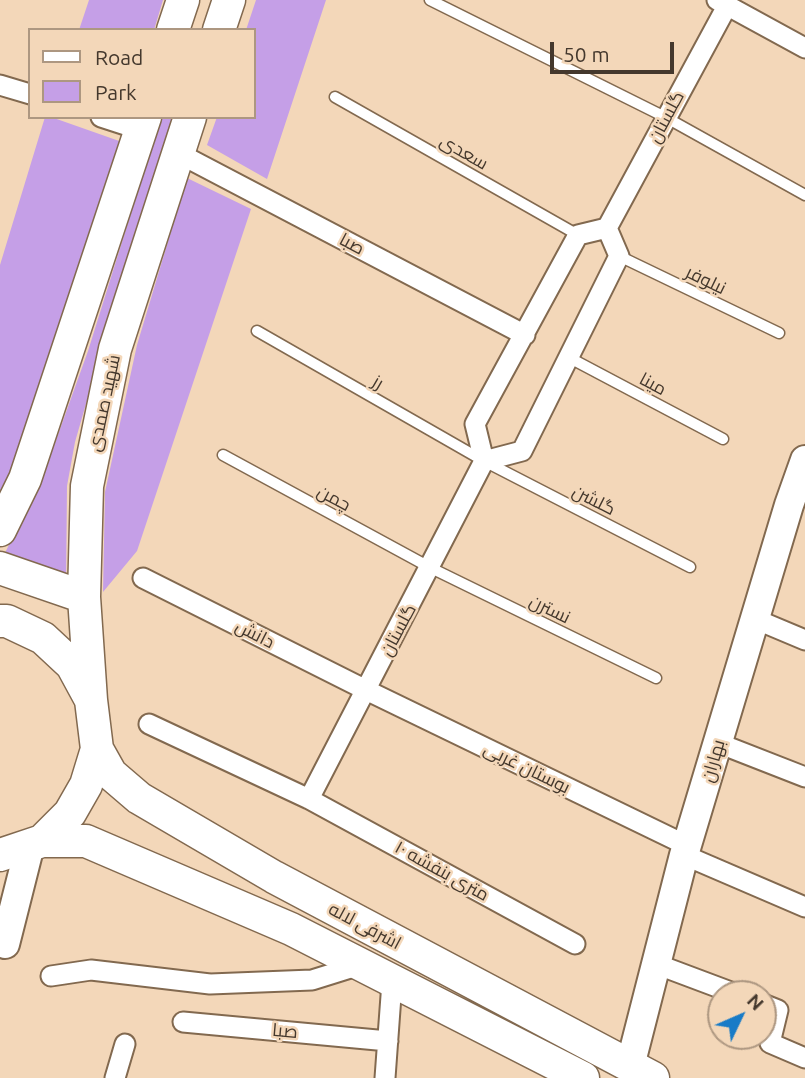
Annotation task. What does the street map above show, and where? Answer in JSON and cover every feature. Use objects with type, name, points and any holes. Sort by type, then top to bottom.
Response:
[{"type":"main road","points":[[174,28],[183,0]]},
{"type":"main road","points":[[220,28],[229,0]]},
{"type":"main road","name":"شهید صمدی","points":[[97,749],[84,597],[87,486],[116,349],[189,119]]},
{"type":"main road","points":[[0,530],[25,479],[143,124]]},
{"type":"main road","name":"بهاران","points":[[641,1072],[656,964],[686,851],[755,619],[797,508],[805,460]]},
{"type":"main road","points":[[0,568],[84,597]]},
{"type":"main road","points":[[0,621],[8,621],[43,638],[72,665],[91,700]]},
{"type":"main road","points":[[0,855],[36,843],[70,813],[86,785],[97,749]]},
{"type":"main road","name":"اشرفی لاله","points":[[97,749],[111,775],[139,798],[274,877],[641,1072]]},
{"type":"main road","name":"اشرفی لاله","points":[[36,843],[86,841],[106,848],[291,929],[583,1078]]},
{"type":"main road","points":[[2,947],[36,843]]},
{"type":"street","name":"گلستان","points":[[607,229],[722,3]]},
{"type":"street","points":[[722,3],[805,48]]},
{"type":"street","points":[[0,85],[28,93]]},
{"type":"street","points":[[113,119],[143,124]]},
{"type":"street","name":"صبا","points":[[178,153],[525,335]]},
{"type":"street","points":[[607,229],[619,256],[522,451],[484,461],[475,424],[578,235],[607,229]]},
{"type":"street","name":"گلستان","points":[[310,799],[484,461]]},
{"type":"street","name":"دانش","points":[[143,578],[366,690]]},
{"type":"street","points":[[755,619],[805,639]]},
{"type":"street","name":"بوستان غربی","points":[[366,690],[686,851],[805,907]]},
{"type":"street","name":"۱۰ متری بنفشه","points":[[149,724],[310,799],[575,944]]},
{"type":"street","points":[[718,743],[805,776]]},
{"type":"street","points":[[656,964],[707,983]]},
{"type":"street","points":[[51,976],[91,970],[210,984],[312,980],[360,965]]},
{"type":"street","points":[[385,1078],[393,982]]},
{"type":"street","name":"صبا","points":[[183,1021],[388,1041]]},
{"type":"street","points":[[115,1078],[125,1044]]},
{"type":"street","points":[[777,1046],[805,1058]]},
{"type":"lane","points":[[430,0],[665,117],[805,195]]},
{"type":"lane","name":"سعدی","points":[[335,97],[578,235]]},
{"type":"lane","name":"نیلوفر","points":[[619,256],[779,333]]},
{"type":"lane","name":"رز","points":[[257,331],[484,461]]},
{"type":"lane","name":"مینا","points":[[569,357],[723,439]]},
{"type":"lane","name":"چمن","points":[[223,455],[430,568]]},
{"type":"lane","name":"گلشن","points":[[484,461],[690,568]]},
{"type":"lane","name":"نسترن","points":[[430,568],[656,678]]},
{"type":"green space","points":[[89,0],[163,0],[155,28],[80,28]]},
{"type":"green space","points":[[256,0],[326,0],[267,179],[207,145],[216,119],[256,119],[256,28],[247,28]]},
{"type":"green space","points":[[44,119],[57,119],[122,142],[11,471],[0,494],[0,265]]},
{"type":"green space","points":[[160,119],[173,119],[119,289],[75,442],[67,486],[66,587],[0,563],[42,478],[88,351]]},
{"type":"green space","points":[[187,178],[251,209],[137,551],[103,592],[105,492],[137,345]]}]
